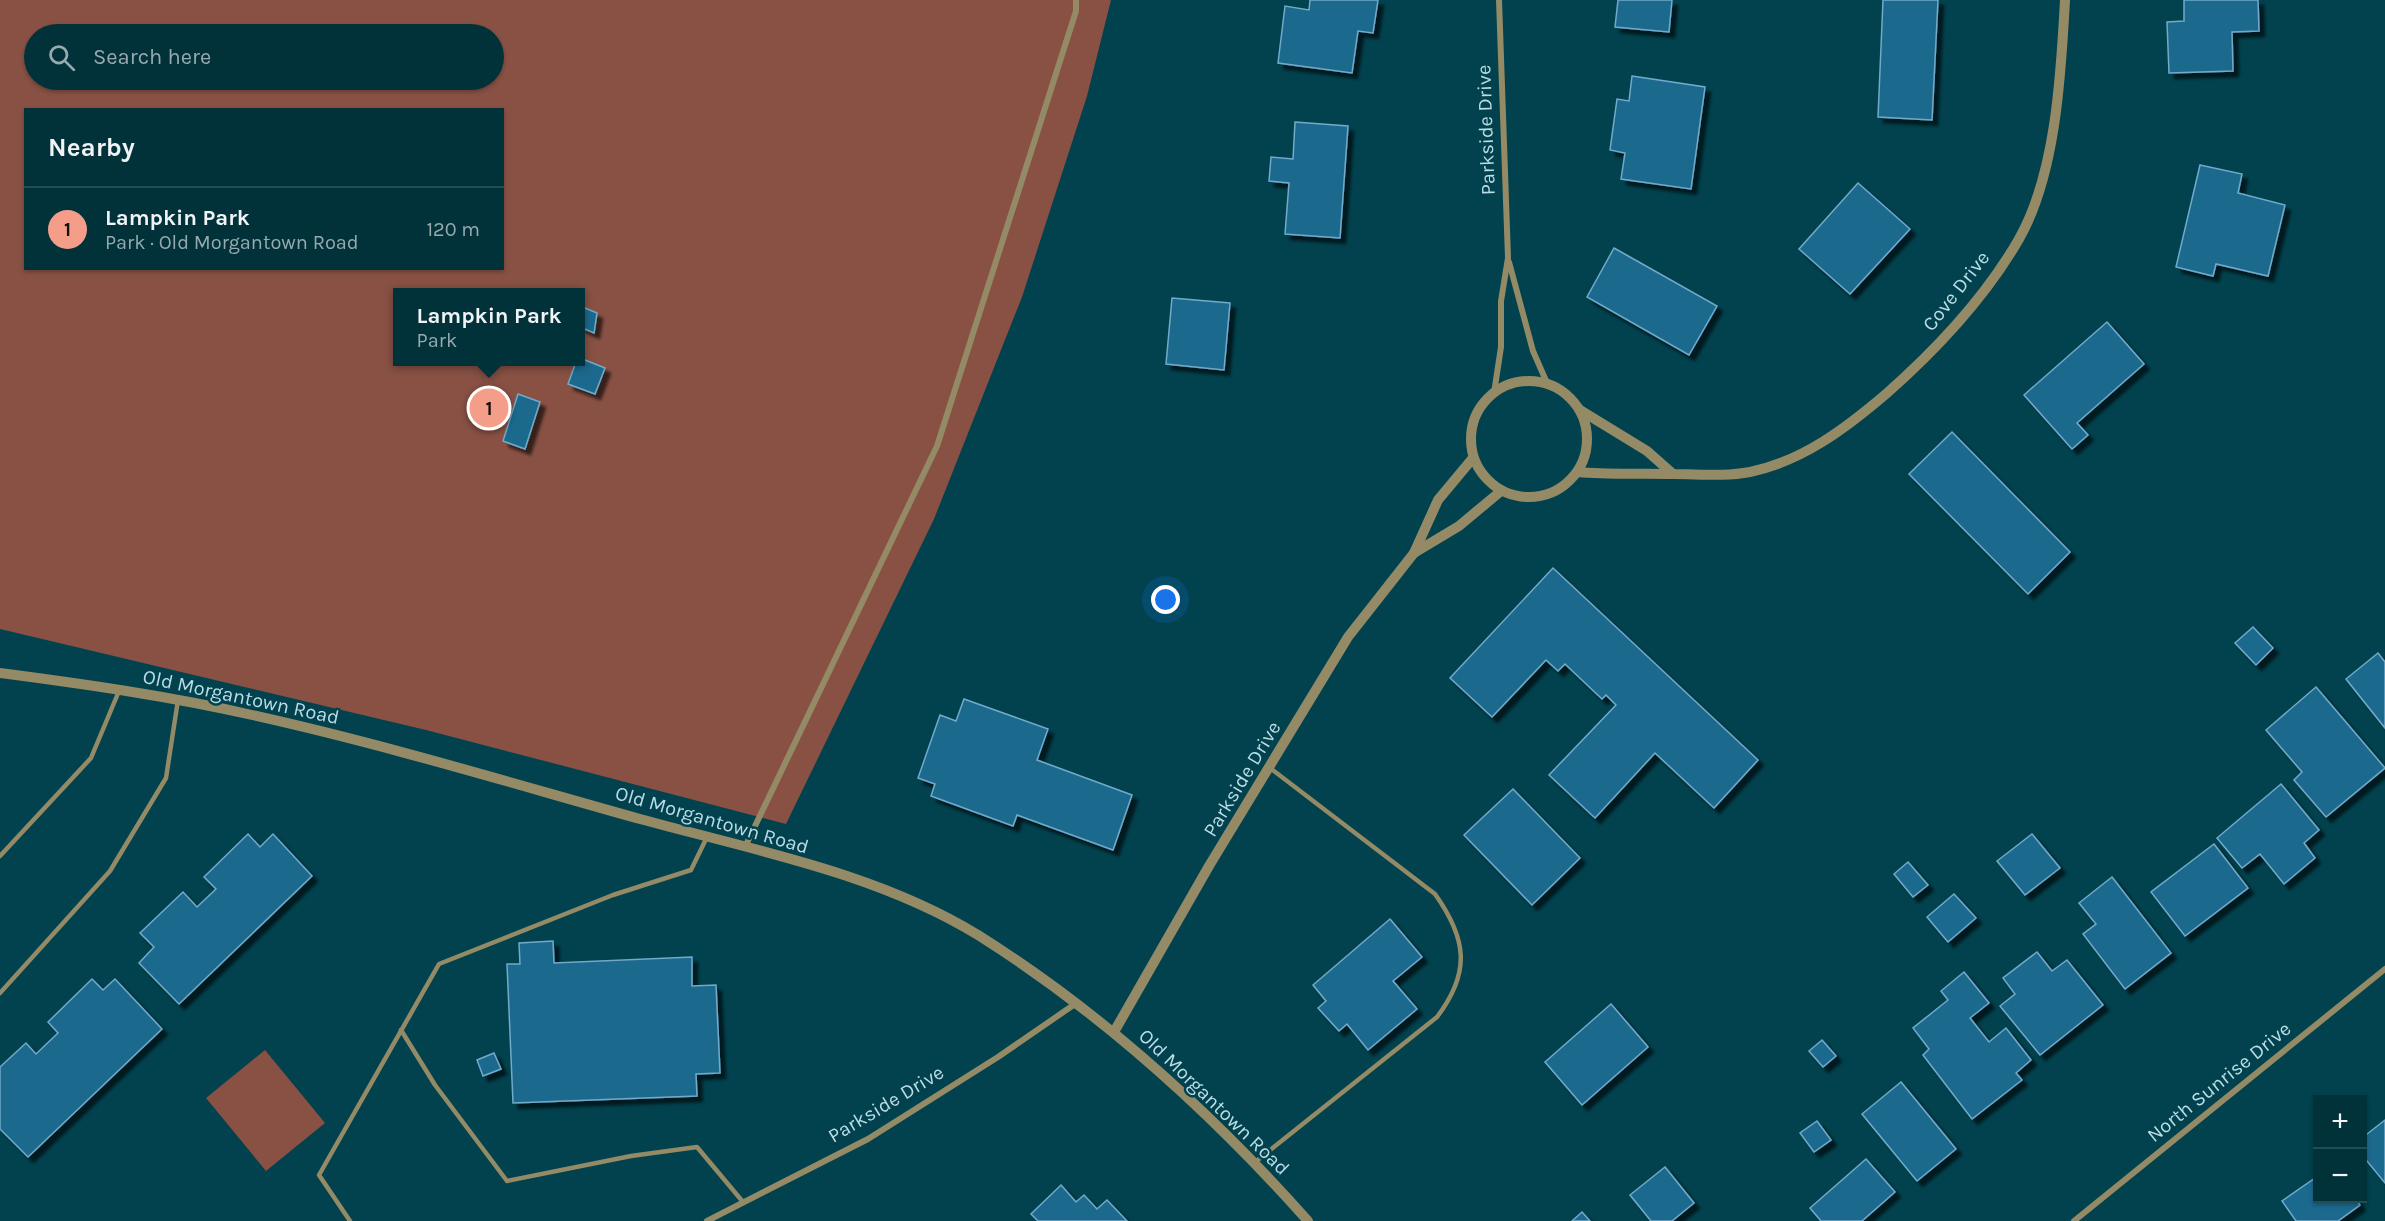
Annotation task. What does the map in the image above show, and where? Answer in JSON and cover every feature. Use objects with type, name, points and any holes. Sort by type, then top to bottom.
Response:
[{"type":"street","points":[[744,848],[937,446],[1072,22],[1076,0]]},
{"type":"street","name":"Parkside Drive","points":[[1494,393],[1501,346],[1501,301],[1508,258],[1499,0]]},
{"type":"street","name":"Cove Drive","points":[[1578,472],[1614,476],[1673,474],[1718,476],[1751,472],[1787,461],[1823,443],[1893,387],[1962,319],[2019,238],[2037,194],[2050,148],[2058,100],[2065,0]]},
{"type":"street","name":"Parkside Drive","points":[[1508,258],[1533,351],[1547,383]]},
{"type":"street","points":[[1580,410],[1587,430],[1587,452],[1578,472],[1563,488],[1543,497],[1521,498],[1501,491],[1484,477],[1473,458],[1470,437],[1474,416],[1486,398],[1504,386],[1525,381],[1547,383],[1566,393],[1580,410],[1647,452],[1673,474]]},
{"type":"street","name":"Parkside Drive","points":[[1114,1032],[1209,866],[1348,637],[1414,553],[1438,500],[1473,458]]},
{"type":"street","name":"Parkside Drive","points":[[1414,553],[1459,526],[1501,491]]},
{"type":"street","name":"Old Morgantown Road","points":[[0,673],[178,700],[325,732],[864,882],[916,902],[977,935],[1114,1032],[1190,1098],[1308,1221]]},
{"type":"street","name":"North Sunrise Drive","points":[[2074,1221],[2385,969]]},
{"type":"street","name":"Parkside Drive","points":[[707,1221],[868,1139],[1022,1042],[1075,1004]]},
{"type":"lane","points":[[0,856],[92,758],[119,691]]},
{"type":"lane","points":[[0,993],[110,871],[166,778],[178,700]]},
{"type":"lane","points":[[1254,1163],[1437,1017],[1451,998],[1461,972],[1460,942],[1451,917],[1435,894],[1270,768]]},
{"type":"lane","points":[[350,1221],[319,1175],[439,963],[613,894],[691,870],[707,837]]},
{"type":"lane","points":[[401,1030],[435,1085],[507,1181],[631,1156],[697,1147],[743,1202]]},
{"type":"shaded area","points":[[0,0],[1111,0],[1087,96],[1022,297],[934,519],[786,824],[426,730],[0,629]]},
{"type":"shaded area","points":[[265,1050],[325,1123],[266,1171],[206,1098]]},
{"type":"building","points":[[1310,0],[1378,0],[1373,33],[1358,31],[1352,73],[1278,63],[1285,6],[1309,10]]},
{"type":"building","points":[[1618,0],[1672,0],[1669,32],[1615,27]]},
{"type":"building","points":[[1883,0],[1938,0],[1932,120],[1878,117]]},
{"type":"building","points":[[2184,0],[2258,0],[2259,31],[2232,32],[2233,71],[2169,73],[2167,22],[2184,21]]},
{"type":"building","points":[[1632,76],[1705,87],[1691,189],[1621,179],[1625,153],[1610,150],[1617,99],[1629,101]]},
{"type":"building","points":[[1295,122],[1348,126],[1340,238],[1285,234],[1289,183],[1269,181],[1271,157],[1293,159]]},
{"type":"building","points":[[2200,165],[2242,174],[2238,193],[2285,205],[2268,276],[2216,264],[2213,276],[2176,267]]},
{"type":"building","points":[[1858,183],[1910,229],[1850,294],[1799,249]]},
{"type":"building","points":[[1614,248],[1717,306],[1689,355],[1587,297]]},
{"type":"building","points":[[1172,298],[1230,303],[1224,370],[1166,364]]},
{"type":"building","points":[[585,308],[597,313],[594,333],[585,329]]},
{"type":"building","points":[[2107,322],[2144,364],[2077,423],[2088,435],[2072,449],[2024,395]]},
{"type":"building","points":[[585,360],[605,368],[595,394],[568,384],[575,366],[585,366]]},
{"type":"building","points":[[518,394],[540,402],[525,449],[503,441]]},
{"type":"building","points":[[1952,432],[2070,552],[2028,594],[1909,474]]},
{"type":"building","points":[[1553,568],[1758,760],[1714,808],[1655,753],[1595,818],[1549,775],[1616,705],[1606,695],[1602,699],[1565,664],[1558,671],[1546,660],[1492,717],[1450,678]]},
{"type":"building","points":[[2253,627],[2273,648],[2256,665],[2235,643]]},
{"type":"building","points":[[2378,653],[2385,662],[2385,728],[2346,679]]},
{"type":"building","points":[[2316,687],[2385,768],[2326,817],[2294,780],[2302,772],[2266,730]]},
{"type":"building","points":[[964,699],[1048,729],[1037,760],[1132,795],[1113,850],[1017,815],[1013,826],[931,796],[935,784],[918,778],[940,715],[956,721]]},
{"type":"building","points":[[2281,784],[2319,830],[2304,843],[2315,858],[2284,884],[2260,854],[2242,868],[2217,838]]},
{"type":"building","points":[[1513,789],[1580,858],[1532,905],[1464,835]]},
{"type":"building","points":[[248,834],[260,847],[273,834],[312,876],[179,1004],[139,963],[154,947],[140,933],[183,892],[197,907],[216,889],[204,877]]},
{"type":"building","points":[[2032,834],[2060,868],[2025,895],[1997,861]]},
{"type":"building","points":[[2214,844],[2248,888],[2185,936],[2151,892]]},
{"type":"building","points":[[1908,862],[1928,885],[1913,897],[1894,874]]},
{"type":"building","points":[[2112,877],[2171,953],[2125,989],[2083,934],[2096,924],[2079,903]]},
{"type":"building","points":[[1954,894],[1976,918],[1948,942],[1927,917]]},
{"type":"building","points":[[1390,919],[1422,957],[1393,981],[1417,1009],[1368,1050],[1347,1024],[1339,1031],[1318,1008],[1326,1001],[1313,985]]},
{"type":"building","points":[[553,941],[554,963],[692,957],[692,986],[716,985],[720,1073],[696,1074],[697,1096],[513,1103],[507,964],[520,964],[519,943]]},
{"type":"building","points":[[2037,952],[2052,971],[2067,960],[2103,1005],[2040,1055],[2000,1006],[2015,994],[2003,978]]},
{"type":"building","points":[[1964,972],[1989,1003],[1970,1018],[1989,1042],[2006,1028],[2031,1060],[2016,1073],[2022,1080],[1972,1119],[1923,1055],[1929,1049],[1913,1028],[1948,1000],[1941,991]]},
{"type":"building","points":[[92,979],[103,990],[115,979],[162,1029],[28,1157],[0,1129],[0,1067],[26,1043],[36,1054],[58,1033],[48,1022]]},
{"type":"building","points":[[1611,1004],[1648,1047],[1582,1105],[1545,1062]]},
{"type":"building","points":[[1822,1040],[1836,1056],[1823,1067],[1809,1051]]},
{"type":"building","points":[[494,1053],[501,1069],[483,1076],[477,1060]]},
{"type":"building","points":[[1901,1082],[1956,1149],[1917,1181],[1862,1114]]},
{"type":"building","points":[[2385,1120],[2385,1183],[2367,1161],[2367,1134]]},
{"type":"building","points":[[1817,1121],[1831,1140],[1814,1152],[1800,1133]]},
{"type":"building","points":[[1866,1159],[1895,1192],[1862,1221],[1821,1221],[1810,1208]]},
{"type":"building","points":[[1665,1167],[1694,1203],[1672,1221],[1651,1221],[1630,1195]]},
{"type":"building","points":[[2313,1179],[2313,1203],[2359,1203],[2360,1205],[2338,1221],[2296,1221],[2282,1201]]},
{"type":"building","points":[[1061,1185],[1076,1202],[1084,1195],[1097,1209],[1107,1200],[1127,1221],[1038,1221],[1031,1214]]},
{"type":"building","points":[[1582,1212],[1590,1221],[1572,1221]]},
{"type":"place","name":"Lampkin Park","points":[[489,408]]}]
